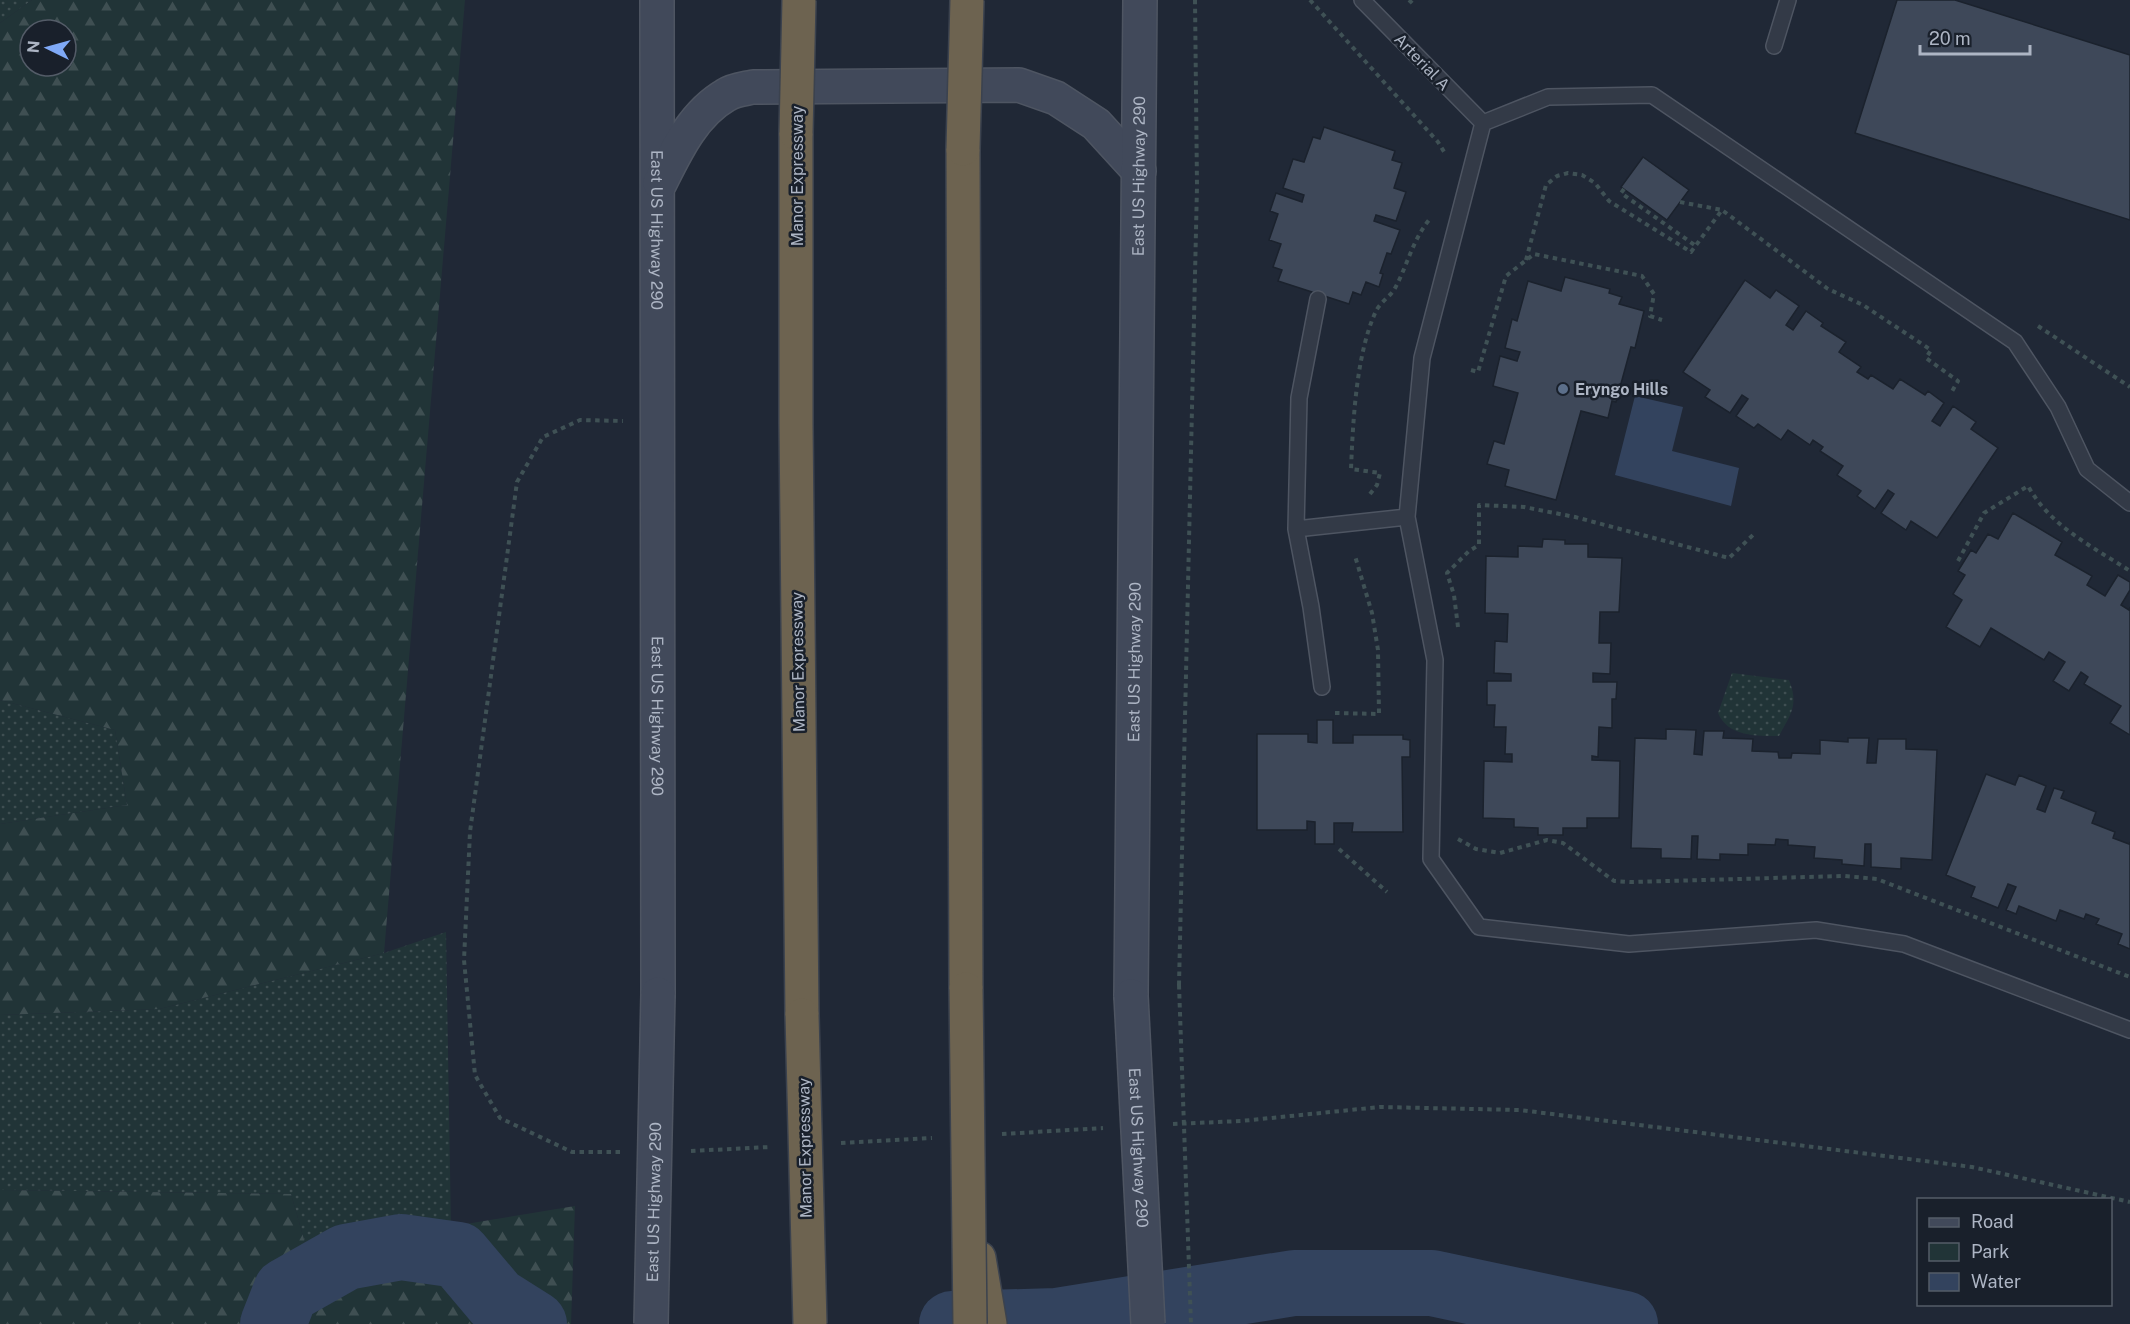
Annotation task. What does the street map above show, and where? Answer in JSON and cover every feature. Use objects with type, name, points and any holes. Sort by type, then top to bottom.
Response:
[{"type":"highway","name":"Manor Expressway","points":[[799,0],[796,133],[796,424],[802,1016],[810,1324]]},
{"type":"highway","points":[[967,0],[963,148],[966,989],[970,1324]]},
{"type":"highway","points":[[969,1200],[990,1324]]},
{"type":"main road","name":"East US Highway 290","points":[[651,1324],[658,994],[657,0]]},
{"type":"main road","name":"East US Highway 290","points":[[1140,0],[1131,996],[1148,1324]]},
{"type":"main road","points":[[658,188],[682,140],[706,111],[727,94],[753,87],[1019,85],[1056,98],[1096,124],[1139,171]]},
{"type":"lane","name":"Arterial A","points":[[1362,0],[1483,123]]},
{"type":"lane","points":[[1774,46],[1788,0]]},
{"type":"lane","points":[[2130,503],[2086,469],[2058,407],[2015,342],[1652,95],[1548,97],[1483,123],[1422,358],[1407,517],[1435,660],[1431,859],[1479,927],[1629,944],[1816,930],[1904,944],[2130,1030]]},
{"type":"lane","points":[[1318,299],[1299,398],[1296,528],[1311,607],[1322,687]]},
{"type":"lane","points":[[1296,528],[1407,517]]},
{"type":"path","points":[[1191,1324],[1179,985],[1197,186],[1195,0]]},
{"type":"path","points":[[1310,0],[1438,142],[1445,152],[1446,160]]},
{"type":"path","points":[[1409,0],[1414,6]]},
{"type":"path","points":[[1526,260],[1546,185],[1557,176],[1568,173],[1582,175],[1589,179],[1609,201],[1691,252],[1722,210]]},
{"type":"path","points":[[1624,189],[1621,193],[1696,246]]},
{"type":"path","points":[[1680,202],[1722,210],[1828,289],[1863,305],[1931,350],[1926,358],[1958,381],[1951,393]]},
{"type":"path","points":[[1370,495],[1377,485],[1380,473],[1351,469],[1354,405],[1366,343],[1377,309],[1393,291],[1420,231],[1433,216]]},
{"type":"path","points":[[1471,370],[1478,372],[1506,276],[1534,254],[1642,276],[1654,294],[1650,316],[1662,320]]},
{"type":"path","points":[[2033,322],[2130,387]]},
{"type":"path","points":[[627,1152],[572,1152],[500,1118],[475,1076],[464,949],[470,832],[517,482],[543,437],[580,420],[657,422]]},
{"type":"path","points":[[1959,561],[1984,513],[2028,486],[2055,521],[2130,571]]},
{"type":"path","points":[[1460,637],[1454,595],[1447,573],[1469,551],[1479,545],[1479,505],[1524,507],[1575,517],[1729,558],[1754,534]]},
{"type":"path","points":[[1335,713],[1379,714],[1378,650],[1372,613],[1354,556]]},
{"type":"path","points":[[1457,850],[1458,838],[1476,849],[1500,852],[1547,840],[1563,843],[1614,880],[1630,882],[1845,876],[1877,879],[2130,977]]},
{"type":"path","points":[[1339,849],[1387,892]]},
{"type":"path","points":[[1170,1125],[1242,1121],[1380,1107],[1520,1110],[1972,1167],[2112,1198]]},
{"type":"path","points":[[992,1134],[1111,1128]]},
{"type":"path","points":[[837,1143],[932,1138]]},
{"type":"path","points":[[682,1151],[777,1146]]},
{"type":"path","points":[[2112,1198],[2130,1202]]},
{"type":"green space","points":[[0,0],[32,0],[0,23]]},
{"type":"green space","points":[[32,0],[465,0],[384,953],[159,1009],[0,1015],[0,824],[127,805],[115,730],[0,700],[0,23]]},
{"type":"green space","points":[[1732,673],[1789,680],[1793,696],[1792,709],[1779,736],[1744,734],[1729,727],[1723,721],[1718,713]]},
{"type":"green space","points":[[0,700],[115,730],[127,805],[0,824]]},
{"type":"green space","points":[[446,932],[451,1228],[307,1250],[291,1194],[0,1190],[0,1015],[159,1009],[384,953]]},
{"type":"green space","points":[[0,1190],[291,1194],[307,1250],[575,1206],[571,1324],[0,1324]]},
{"type":"water","points":[[1635,396],[1683,407],[1672,451],[1739,468],[1731,506],[1615,475]]},
{"type":"building","points":[[1897,0],[1955,0],[2130,55],[2130,220],[1855,133]]},
{"type":"building","points":[[1324,127],[1395,151],[1392,160],[1402,163],[1394,188],[1406,192],[1396,221],[1376,215],[1374,221],[1400,230],[1391,254],[1387,253],[1380,273],[1383,274],[1379,287],[1366,282],[1361,295],[1353,292],[1349,304],[1278,281],[1282,270],[1273,267],[1281,244],[1269,240],[1278,214],[1270,211],[1276,193],[1302,202],[1304,195],[1283,188],[1293,159],[1304,162],[1313,137],[1320,139]]},
{"type":"building","points":[[1643,157],[1689,190],[1667,220],[1621,187]]},
{"type":"building","name":"Eryngo Hills","points":[[1565,277],[1610,289],[1609,293],[1622,297],[1619,304],[1644,311],[1635,348],[1631,347],[1616,402],[1612,401],[1608,418],[1581,411],[1556,500],[1505,486],[1509,470],[1487,464],[1494,441],[1504,444],[1518,393],[1493,386],[1500,356],[1517,361],[1520,352],[1505,348],[1512,319],[1517,321],[1528,281],[1561,291]]},
{"type":"building","points":[[1745,280],[1770,298],[1776,290],[1799,306],[1786,325],[1793,330],[1806,311],[1823,323],[1821,326],[1846,342],[1839,352],[1861,367],[1857,372],[1868,379],[1871,375],[1893,389],[1900,379],[1925,395],[1928,391],[1944,403],[1932,421],[1940,426],[1953,406],[1976,422],[1971,429],[1998,448],[1937,538],[1911,521],[1906,530],[1881,513],[1894,494],[1888,490],[1875,509],[1857,496],[1861,491],[1837,475],[1843,466],[1820,451],[1823,447],[1813,440],[1810,445],[1788,430],[1781,440],[1758,424],[1754,428],[1736,416],[1748,399],[1742,395],[1730,413],[1705,397],[1710,390],[1683,372]]},
{"type":"building","points":[[2013,513],[2062,542],[2055,555],[2092,576],[2087,585],[2105,596],[2118,575],[2130,582],[2130,590],[2121,605],[2129,610],[2130,607],[2130,735],[2110,723],[2121,706],[2084,684],[2088,677],[2081,672],[2069,691],[2053,681],[2065,662],[2049,652],[2044,660],[1991,628],[1980,647],[1946,627],[1962,600],[1953,594],[1965,575],[1958,571],[1971,550],[1976,553],[1988,534],[1998,539]]},
{"type":"building","points":[[1543,539],[1565,540],[1565,544],[1588,544],[1588,557],[1622,558],[1619,612],[1600,612],[1599,643],[1611,643],[1610,674],[1593,673],[1593,682],[1617,682],[1616,699],[1612,699],[1612,728],[1599,727],[1598,757],[1592,756],[1592,760],[1620,761],[1619,818],[1587,818],[1587,828],[1563,828],[1563,835],[1538,835],[1538,828],[1514,827],[1514,819],[1483,818],[1484,761],[1512,762],[1512,754],[1505,754],[1506,727],[1494,727],[1495,705],[1487,705],[1487,681],[1511,681],[1511,674],[1494,673],[1495,641],[1507,642],[1508,614],[1485,613],[1486,556],[1518,557],[1518,546],[1542,547]]},
{"type":"building","points":[[1317,720],[1333,720],[1333,743],[1353,743],[1353,735],[1403,735],[1403,739],[1410,740],[1410,757],[1402,757],[1403,832],[1352,832],[1353,823],[1334,823],[1334,844],[1315,844],[1315,822],[1307,821],[1307,830],[1257,830],[1257,734],[1308,734],[1308,742],[1317,743]]},
{"type":"building","points":[[1666,729],[1696,730],[1694,754],[1702,755],[1704,731],[1724,731],[1723,738],[1753,739],[1752,751],[1778,752],[1779,758],[1791,758],[1792,753],[1820,754],[1820,740],[1848,742],[1848,738],[1869,738],[1867,763],[1876,763],[1878,739],[1906,739],[1906,749],[1937,750],[1932,860],[1901,858],[1901,869],[1871,867],[1871,844],[1865,844],[1864,866],[1842,864],[1842,860],[1814,858],[1815,847],[1788,845],[1788,840],[1776,839],[1775,845],[1748,844],[1748,855],[1720,854],[1720,860],[1697,859],[1698,836],[1692,836],[1691,859],[1661,858],[1661,849],[1631,848],[1635,738],[1666,739]]},
{"type":"building","points":[[1986,774],[2015,785],[2019,775],[2046,786],[2037,809],[2045,812],[2054,788],[2064,791],[2061,798],[2096,812],[2092,823],[2115,832],[2113,838],[2129,844],[2130,842],[2130,949],[2118,944],[2122,934],[2096,924],[2099,919],[2086,914],[2084,919],[2060,910],[2056,921],[2019,906],[2016,914],[2006,910],[2016,887],[2008,884],[1998,908],[1971,897],[1975,887],[1946,875]]},
{"type":"waterway","points":[[273,1324],[286,1291],[346,1257],[401,1247],[458,1255],[496,1300],[534,1324]]},
{"type":"waterway","points":[[952,1324],[1056,1321],[1294,1283],[1432,1283],[1625,1324]]},
{"type":"place","name":"Eryngo Hills","points":[[1563,389]]}]
